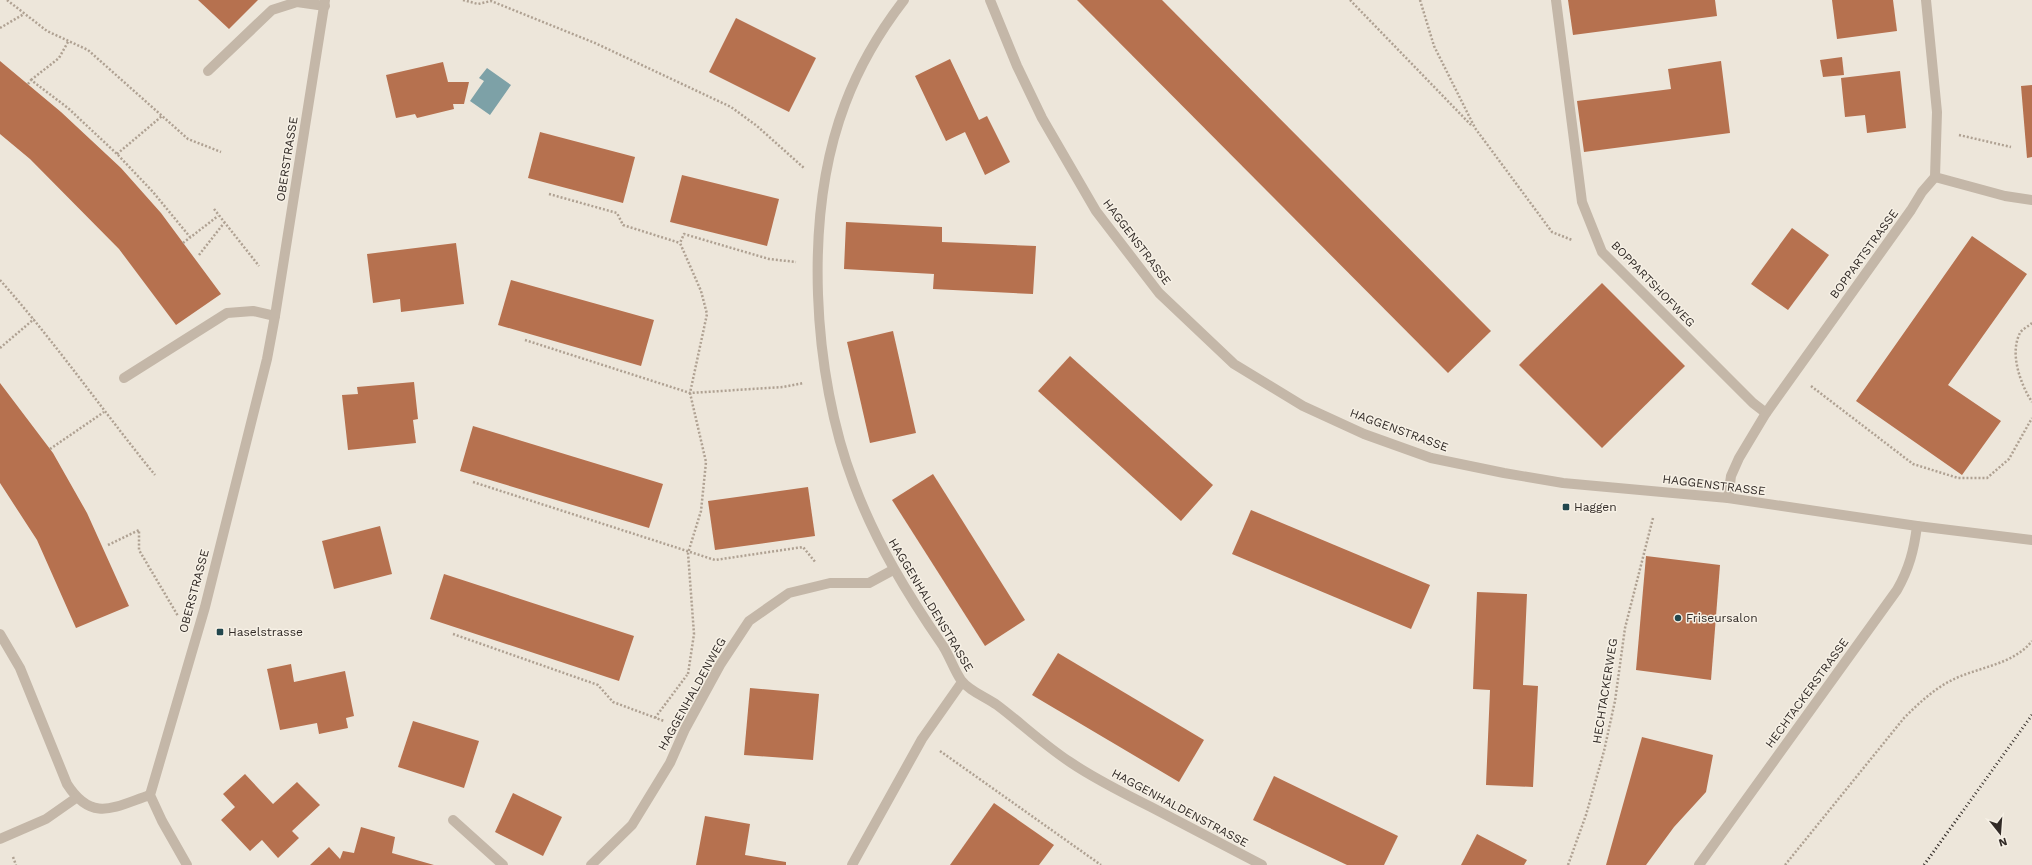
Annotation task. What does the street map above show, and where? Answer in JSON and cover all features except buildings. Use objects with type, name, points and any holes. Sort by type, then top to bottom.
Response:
[{"type":"street","name":"HAGGENHALDENSTRASSE","points":[[904,0],[888,22],[864,61],[845,104],[826,174],[818,263],[820,329],[826,379],[839,439],[853,484],[875,535],[893,570],[921,615],[945,649],[962,682],[996,704],[1023,727],[1068,761],[1101,781],[1262,865]]},
{"type":"street","name":"HAGGENSTRASSE","points":[[990,0],[1017,66],[1042,118],[1096,211],[1158,293],[1234,364],[1303,406],[1364,434],[1431,458],[1563,483],[1728,498],[1917,526],[2032,540]]},
{"type":"street","name":"BOPPARTSHOFWEG","points":[[1556,0],[1582,202],[1602,252],[1753,404],[1766,413]]},
{"type":"street","points":[[1926,0],[1937,112],[1935,177],[2005,196],[2032,200]]},
{"type":"street","name":"OBERSTRASSE","points":[[150,795],[205,607],[267,359],[325,3],[297,2],[272,10],[208,71]]},
{"type":"street","name":"BOPPARTSTRASSE","points":[[1728,498],[1731,476],[1739,458],[1766,413],[1922,192],[1935,177]]},
{"type":"street","points":[[124,378],[227,313],[253,312],[275,316]]},
{"type":"street","name":"HECHTACKERSTRASSE","points":[[1699,865],[1897,590],[1907,573],[1912,558],[1917,526]]},
{"type":"street","name":"HAGGENHALDENWEG","points":[[591,865],[632,825],[670,763],[685,729],[720,665],[749,621],[789,593],[830,583],[869,583],[893,570]]},
{"type":"street","points":[[0,634],[20,668],[67,784],[76,798],[93,808],[112,808],[150,795],[162,821],[187,865]]},
{"type":"street","points":[[852,865],[922,738],[962,682]]},
{"type":"street","points":[[0,840],[46,819],[76,798]]},
{"type":"street","points":[[453,820],[503,865]]},
{"type":"path","points":[[7,0],[46,31],[88,50],[188,139],[221,152]]},
{"type":"path","points":[[463,0],[478,4],[491,1],[595,43],[731,107],[757,126],[809,172]]},
{"type":"path","points":[[1350,0],[1475,128],[1552,232],[1602,252]]},
{"type":"path","points":[[1420,0],[1434,46],[1475,128]]},
{"type":"path","points":[[0,28],[24,14]]},
{"type":"path","points":[[28,84],[59,58],[68,42]]},
{"type":"path","points":[[31,80],[68,108],[117,154],[153,192],[190,237]]},
{"type":"path","points":[[117,154],[162,116]]},
{"type":"path","points":[[1959,135],[2012,147]]},
{"type":"path","points":[[549,194],[617,213],[623,225],[680,243]]},
{"type":"path","points":[[214,209],[218,216],[262,269]]},
{"type":"path","points":[[183,243],[218,216]]},
{"type":"path","points":[[199,254],[224,223]]},
{"type":"path","points":[[687,680],[694,634],[688,553],[702,511],[706,462],[690,393],[707,314],[701,291],[680,243],[684,234],[769,259],[797,262]]},
{"type":"path","points":[[0,280],[34,319],[104,412],[155,475]]},
{"type":"path","points":[[0,348],[34,319]]},
{"type":"path","points":[[2032,323],[2020,333],[2015,357],[2023,388],[2032,402]]},
{"type":"path","points":[[526,340],[690,393],[782,387],[806,383]]},
{"type":"path","points":[[1811,386],[1913,464],[1958,478],[1987,478],[2009,459],[2032,418]]},
{"type":"path","points":[[50,449],[104,412]]},
{"type":"path","points":[[473,482],[688,553],[715,560],[803,547],[830,583]]},
{"type":"path","name":"HECHTACKERWEG","points":[[1568,865],[1586,815],[1604,751],[1615,702],[1625,628],[1653,518]]},
{"type":"path","points":[[108,545],[140,530],[139,550],[179,618]]},
{"type":"path","points":[[453,634],[598,685],[613,702],[685,729]]},
{"type":"path","points":[[1785,865],[1904,718],[1920,702],[1953,680],[2018,654],[2032,641]]},
{"type":"path","points":[[655,718],[688,673]]},
{"type":"path","points":[[940,751],[1101,865]]},
{"type":"water","points":[[487,68],[511,85],[490,115],[470,101],[484,81],[479,78]]},
{"type":"railway","points":[[1924,865],[2032,715]]},
{"type":"place","name":"Haggen","points":[[1566,507]]},
{"type":"place","name":"Friseursalon","points":[[1678,618]]},
{"type":"place","name":"Haselstrasse","points":[[220,632]]}]
